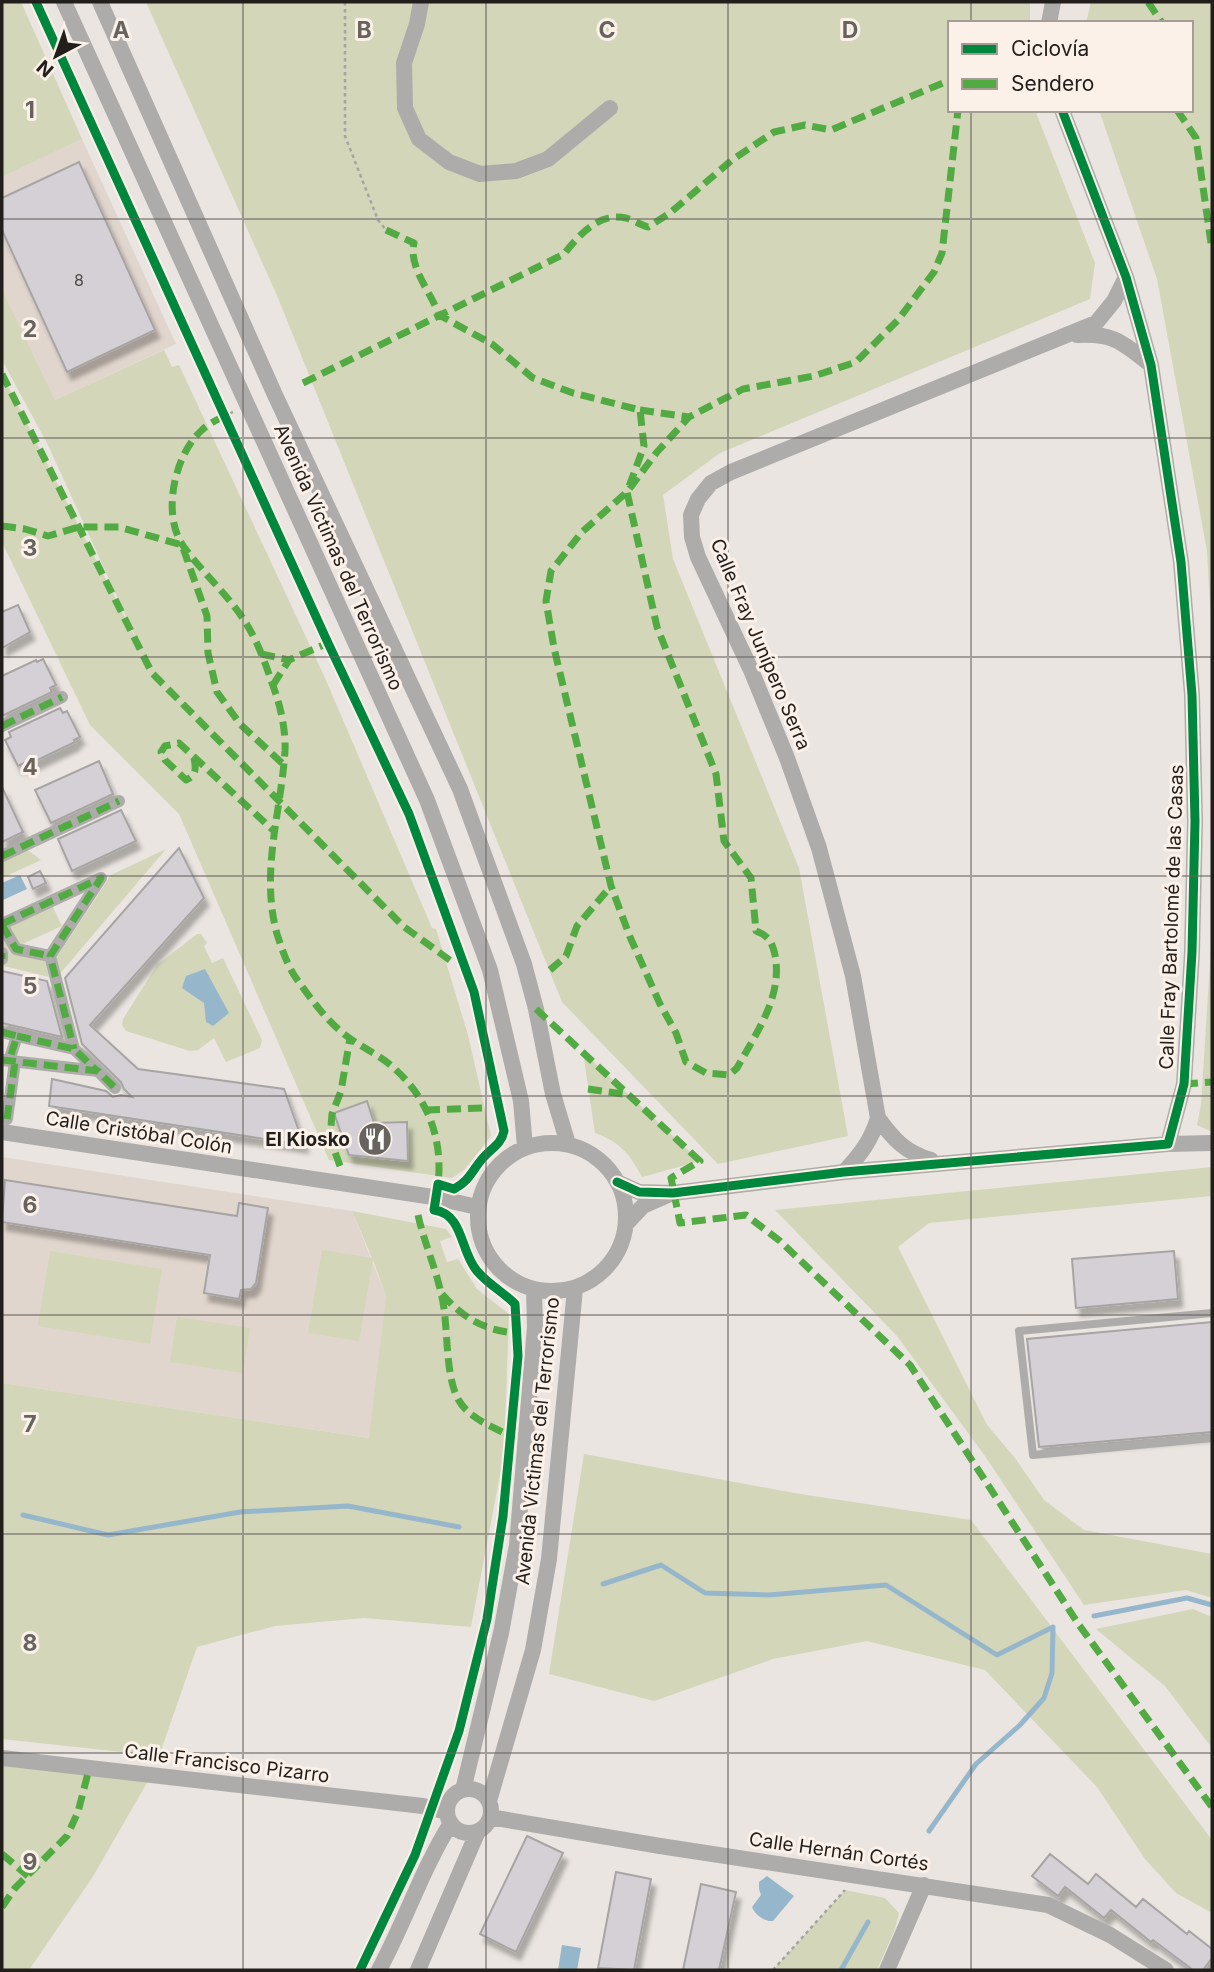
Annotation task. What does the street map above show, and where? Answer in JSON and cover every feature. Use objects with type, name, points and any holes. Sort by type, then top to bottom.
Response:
[{"type":"street","name":"Avenida Víctimas del Terrorismo","points":[[64,2],[427,800],[490,970],[521,1101],[525,1147]]},
{"type":"street","name":"Avenida Víctimas del Terrorismo","points":[[100,2],[275,395],[460,789],[524,964],[537,1009],[553,1094],[568,1144]]},
{"type":"street","points":[[421,2],[404,63],[405,108],[419,139],[449,162],[480,174],[516,171],[548,159],[610,108]]},
{"type":"street","points":[[1049,21],[1053,2]]},
{"type":"street","name":"Calle Fray Bartolomé de las Casas","points":[[1063,112],[1126,277],[1151,365],[1181,562],[1192,695],[1195,821],[1192,952],[1184,1084],[1168,1144]]},
{"type":"street","name":"Calle Fray Junípero Serra","points":[[877,1118],[853,976],[819,848],[756,682],[698,557],[692,537],[691,515],[698,499],[711,483],[731,472],[1096,323],[1115,302],[1126,277]]},
{"type":"street","name":"Calle Fray Junípero Serra","points":[[1068,336],[1099,334],[1122,341],[1151,365]]},
{"type":"street","points":[[2,726],[62,697]]},
{"type":"street","points":[[2,856],[119,801]]},
{"type":"street","points":[[50,956],[16,949],[2,925],[101,877],[50,956],[74,1049]]},
{"type":"street","points":[[2,953],[2,959]]},
{"type":"street","points":[[2,1032],[74,1049],[115,1088]]},
{"type":"street","points":[[4,1125],[9,1061],[17,1036]]},
{"type":"street","points":[[9,1061],[98,1071]]},
{"type":"street","points":[[877,1118],[892,1137],[912,1154],[940,1162]]},
{"type":"street","points":[[844,1172],[872,1137],[877,1118]]},
{"type":"street","name":"Calle Cristóbal Colón","points":[[4,1125],[433,1196],[477,1207]]},
{"type":"street","points":[[546,1143],[568,1144],[588,1152],[605,1165],[617,1182],[625,1202],[626,1224],[621,1245],[610,1264],[594,1279],[575,1289],[554,1292],[534,1290],[513,1282],[496,1268],[484,1249],[477,1228],[477,1207],[483,1187],[493,1170],[507,1157],[525,1147],[546,1143]]},
{"type":"street","points":[[617,1182],[639,1192],[673,1193],[940,1162],[1212,1143]]},
{"type":"street","points":[[626,1224],[643,1206],[673,1193]]},
{"type":"street","name":"Avenida Víctimas del Terrorismo","points":[[490,1809],[533,1650],[549,1559],[575,1289]]},
{"type":"street","name":"Avenida Víctimas del Terrorismo","points":[[463,1790],[501,1633],[517,1545],[535,1327],[534,1290]]},
{"type":"street","name":"Calle Francisco Pizarro","points":[[2,1758],[423,1806],[449,1817]]},
{"type":"street","points":[[379,1970],[449,1817],[449,1802],[463,1790],[473,1789],[482,1793],[490,1809],[488,1823],[478,1831],[468,1833],[458,1830],[449,1817]]},
{"type":"street","name":"Calle Hernán Cortés","points":[[490,1809],[660,1846],[1048,1905],[1110,1935],[1166,1970]]},
{"type":"street","points":[[437,1970],[420,1967],[478,1831]]},
{"type":"street","points":[[887,1970],[924,1885]]},
{"type":"lane","points":[[1212,1313],[1019,1331],[1033,1455],[1212,1438]]},
{"type":"path","points":[[345,2],[345,136],[378,220],[386,230]]},
{"type":"path","points":[[219,403],[230,428]]},
{"type":"path","points":[[773,1970],[845,1890]]},
{"type":"shaded area","points":[[82,139],[176,344],[55,400],[2,289],[2,177]]},
{"type":"shaded area","points":[[2,1157],[352,1211],[386,1296],[370,1438],[2,1383]]},
{"type":"green space","points":[[2,2],[21,2],[82,139],[2,177]]},
{"type":"green space","points":[[146,2],[1030,2],[1030,21],[948,21],[948,112],[1036,112],[1095,263],[1090,299],[720,453],[663,495],[673,559],[799,868],[848,1136],[718,1164],[562,1002],[278,298]]},
{"type":"green space","points":[[1091,2],[1212,2],[1212,643],[1207,551],[1157,279],[1100,112],[1193,112],[1193,21],[1086,21]]},
{"type":"green space","points":[[2,289],[55,400],[164,350],[172,367],[179,365],[325,678],[432,928],[436,929],[468,1035],[491,1136],[465,1169],[452,1178],[329,1160],[179,814],[90,725],[2,542],[2,374],[140,647],[48,445],[2,360]]},
{"type":"green space","points":[[166,849],[58,976],[55,960],[111,875]]},
{"type":"green space","points":[[29,851],[41,860],[2,878],[2,861]]},
{"type":"green space","points":[[51,903],[62,926],[18,946],[7,924]]},
{"type":"green space","points":[[1212,931],[1212,1132],[1197,1125],[1201,1105]]},
{"type":"green space","points":[[197,934],[201,934],[207,943],[204,946],[212,963],[223,958],[262,1040],[260,1048],[226,1062],[214,1038],[198,1050],[190,1051],[126,1031],[122,1025],[123,1019],[157,965]]},
{"type":"green space","points":[[2,936],[44,958],[49,977],[4,966],[6,953],[2,948]]},
{"type":"green space","points":[[583,1052],[700,1161],[642,1177],[623,1150],[611,1140],[595,1133]]},
{"type":"green space","points":[[1212,1167],[1212,1196],[929,1223],[898,1247],[987,1425],[1015,1458],[1044,1500],[1084,1530],[1212,1554],[1212,1598],[1186,1590],[1084,1605],[985,1456],[897,1336],[775,1210]]},
{"type":"green space","points":[[352,1211],[446,1229],[452,1237],[440,1241],[447,1262],[458,1259],[477,1289],[509,1314],[504,1454],[471,1627],[364,1618],[275,1626],[197,1647],[159,1756],[2,1739],[2,1383],[369,1438],[386,1296],[373,1260],[359,1341],[308,1333],[322,1250],[372,1258]]},
{"type":"green space","points":[[50,1251],[162,1269],[150,1344],[38,1326]]},
{"type":"green space","points":[[177,1317],[250,1328],[243,1373],[170,1362]]},
{"type":"green space","points":[[584,1454],[794,1493],[971,1520],[1212,1840],[1212,1913],[1176,1893],[1145,1859],[1097,1787],[985,1670],[867,1641],[773,1659],[654,1701],[549,1674]]},
{"type":"green space","points":[[1193,1609],[1212,1617],[1212,1748],[1165,1686],[1096,1629]]},
{"type":"green space","points":[[2,1766],[148,1781],[92,1878],[29,1970],[2,1970]]},
{"type":"green space","points":[[845,1890],[885,1898],[899,1913],[877,1970],[773,1970]]},
{"type":"water","points":[[20,875],[27,889],[3,900],[2,883]]},
{"type":"water","points":[[205,969],[229,1013],[213,1026],[206,1022],[204,1003],[182,988],[186,976]]},
{"type":"water","points":[[767,1876],[794,1896],[773,1921],[755,1913],[752,1907],[761,1895],[759,1882]]},
{"type":"water","points":[[562,1945],[581,1948],[577,1970],[558,1970]]},
{"type":"building","points":[[79,162],[155,330],[67,372],[2,230],[2,198]]},
{"type":"building","points":[[18,605],[30,632],[2,648],[2,612]]},
{"type":"building","points":[[43,659],[56,685],[50,688],[52,692],[2,716],[2,676]]},
{"type":"building","points":[[60,708],[63,713],[67,711],[80,737],[25,766],[24,763],[18,766],[5,740],[11,737],[9,732]]},
{"type":"building","points":[[99,761],[113,794],[51,823],[35,790]]},
{"type":"building","points":[[2,787],[23,832],[2,842]]},
{"type":"building","points":[[121,810],[136,841],[72,871],[58,839]]},
{"type":"building","points":[[179,848],[204,898],[90,1025],[138,1069],[284,1089],[304,1145],[49,1106],[52,1079],[106,1091],[113,1097],[132,1097],[121,1082],[82,1044],[65,978]]},
{"type":"building","points":[[40,871],[46,883],[33,889],[28,877]]},
{"type":"building","points":[[2,971],[47,981],[62,1037],[2,1023]]},
{"type":"building","name":"El Kiosko","points":[[367,1101],[374,1123],[407,1122],[408,1161],[349,1155],[334,1113]]},
{"type":"building","points":[[5,1180],[237,1216],[239,1203],[268,1208],[256,1283],[251,1289],[241,1290],[239,1299],[204,1293],[210,1255],[2,1222]]},
{"type":"building","points":[[1174,1251],[1178,1299],[1076,1308],[1072,1259]]},
{"type":"building","points":[[1212,1322],[1212,1432],[1039,1447],[1027,1339]]},
{"type":"building","points":[[527,1836],[563,1853],[516,1952],[480,1934]]},
{"type":"building","points":[[1050,1854],[1088,1884],[1096,1874],[1136,1907],[1143,1899],[1187,1934],[1189,1931],[1212,1949],[1212,1958],[1203,1970],[1193,1970],[1153,1940],[1151,1942],[1111,1910],[1104,1918],[1065,1887],[1058,1896],[1032,1876]]},
{"type":"building","points":[[616,1872],[651,1879],[634,1970],[598,1968]]},
{"type":"building","points":[[701,1884],[736,1892],[719,1970],[683,1970]]},
{"type":"waterway","points":[[23,1515],[108,1535],[240,1512],[348,1506],[459,1527]]},
{"type":"waterway","points":[[603,1584],[661,1565],[705,1593],[769,1595],[886,1585],[997,1655],[1053,1627],[1052,1673],[1044,1698],[1020,1725],[976,1764],[929,1831]]},
{"type":"waterway","points":[[1094,1616],[1187,1598],[1212,1605]]},
{"type":"waterway","points":[[841,1970],[868,1922]]},
{"type":"marked path","points":[[1148,2],[1161,21]]},
{"type":"marked path","points":[[303,383],[564,254],[583,233],[598,222],[616,217],[648,227],[670,213],[732,160],[774,132],[805,125],[831,130],[948,81]]},
{"type":"marked path","points":[[627,492],[657,452],[689,417],[743,389],[814,376],[856,362],[898,320],[934,272],[942,253],[958,112]]},
{"type":"marked path","points":[[1178,112],[1196,138],[1212,250]]},
{"type":"marked path","points":[[386,230],[414,243],[417,270],[439,315],[492,344],[533,378],[573,393],[640,410],[644,446],[627,492]]},
{"type":"marked path","points":[[2,374],[152,673],[403,926],[455,964]]},
{"type":"marked path","points":[[640,410],[689,417]]},
{"type":"marked path","points":[[224,416],[202,430],[184,454],[174,486],[173,519],[184,547],[249,628],[280,708],[285,751],[271,865],[272,911],[277,934],[293,973],[326,1017],[348,1037],[391,1065],[417,1094],[436,1137],[438,1184]]},
{"type":"marked path","points":[[627,492],[657,627],[716,774],[724,841],[751,878],[756,931],[769,940],[775,955],[772,1000],[737,1068],[729,1075],[706,1073],[686,1062],[676,1033],[630,937],[611,886],[554,648],[546,601],[551,571],[582,532],[627,492]]},
{"type":"marked path","points":[[2,526],[48,536],[79,527],[119,527],[182,545],[207,616],[208,653],[217,692],[240,724],[283,764]]},
{"type":"marked path","points":[[273,685],[289,660],[328,643]]},
{"type":"marked path","points":[[261,654],[289,660]]},
{"type":"marked path","points":[[2,726],[62,697]]},
{"type":"marked path","points":[[194,758],[195,771],[186,780],[165,760],[161,752],[165,746],[179,743],[274,831]]},
{"type":"marked path","points":[[2,856],[119,801]]},
{"type":"marked path","points":[[2,924],[101,878],[50,956],[74,1049]]},
{"type":"marked path","points":[[550,970],[566,956],[577,926],[611,886]]},
{"type":"marked path","points":[[2,925],[16,949],[50,956]]},
{"type":"marked path","points":[[2,953],[2,959]]},
{"type":"marked path","points":[[536,1009],[700,1161],[671,1178],[680,1223],[746,1215],[780,1241],[910,1365],[1079,1625],[1212,1807]]},
{"type":"marked path","points":[[2,1032],[17,1036],[9,1061]]},
{"type":"marked path","points":[[17,1036],[74,1049],[97,1071]]},
{"type":"marked path","points":[[340,1166],[330,1138],[332,1114],[341,1091],[350,1038]]},
{"type":"marked path","points":[[2,1060],[98,1071],[115,1088]]},
{"type":"marked path","points":[[7,1119],[15,1062]]},
{"type":"marked path","points":[[1184,1084],[1212,1082]]},
{"type":"marked path","points":[[588,1089],[629,1095]]},
{"type":"marked path","points":[[426,1110],[484,1108]]},
{"type":"marked path","points":[[418,1215],[441,1293],[451,1376],[458,1399],[474,1417],[510,1436]]},
{"type":"marked path","points":[[442,1294],[475,1322],[517,1333]]},
{"type":"marked path","points":[[2,1907],[15,1888],[67,1836],[78,1812],[88,1773]]},
{"type":"marked path","points":[[2,1854],[28,1876]]},
{"type":"cycle path","points":[[36,2],[328,643],[409,814],[474,992],[504,1131],[498,1143],[463,1183],[454,1189],[438,1184],[434,1210],[444,1213],[456,1226],[477,1271],[515,1304],[518,1356],[503,1516],[487,1619],[459,1731],[415,1855],[360,1970]]},
{"type":"cycle path","points":[[617,1182],[639,1192],[673,1193],[844,1172],[1168,1144],[1184,1084],[1192,952],[1195,821],[1192,695],[1181,562],[1151,365],[1126,277],[1063,112]]},
{"type":"place","name":"El Kiosko","points":[[375,1139]]}]
